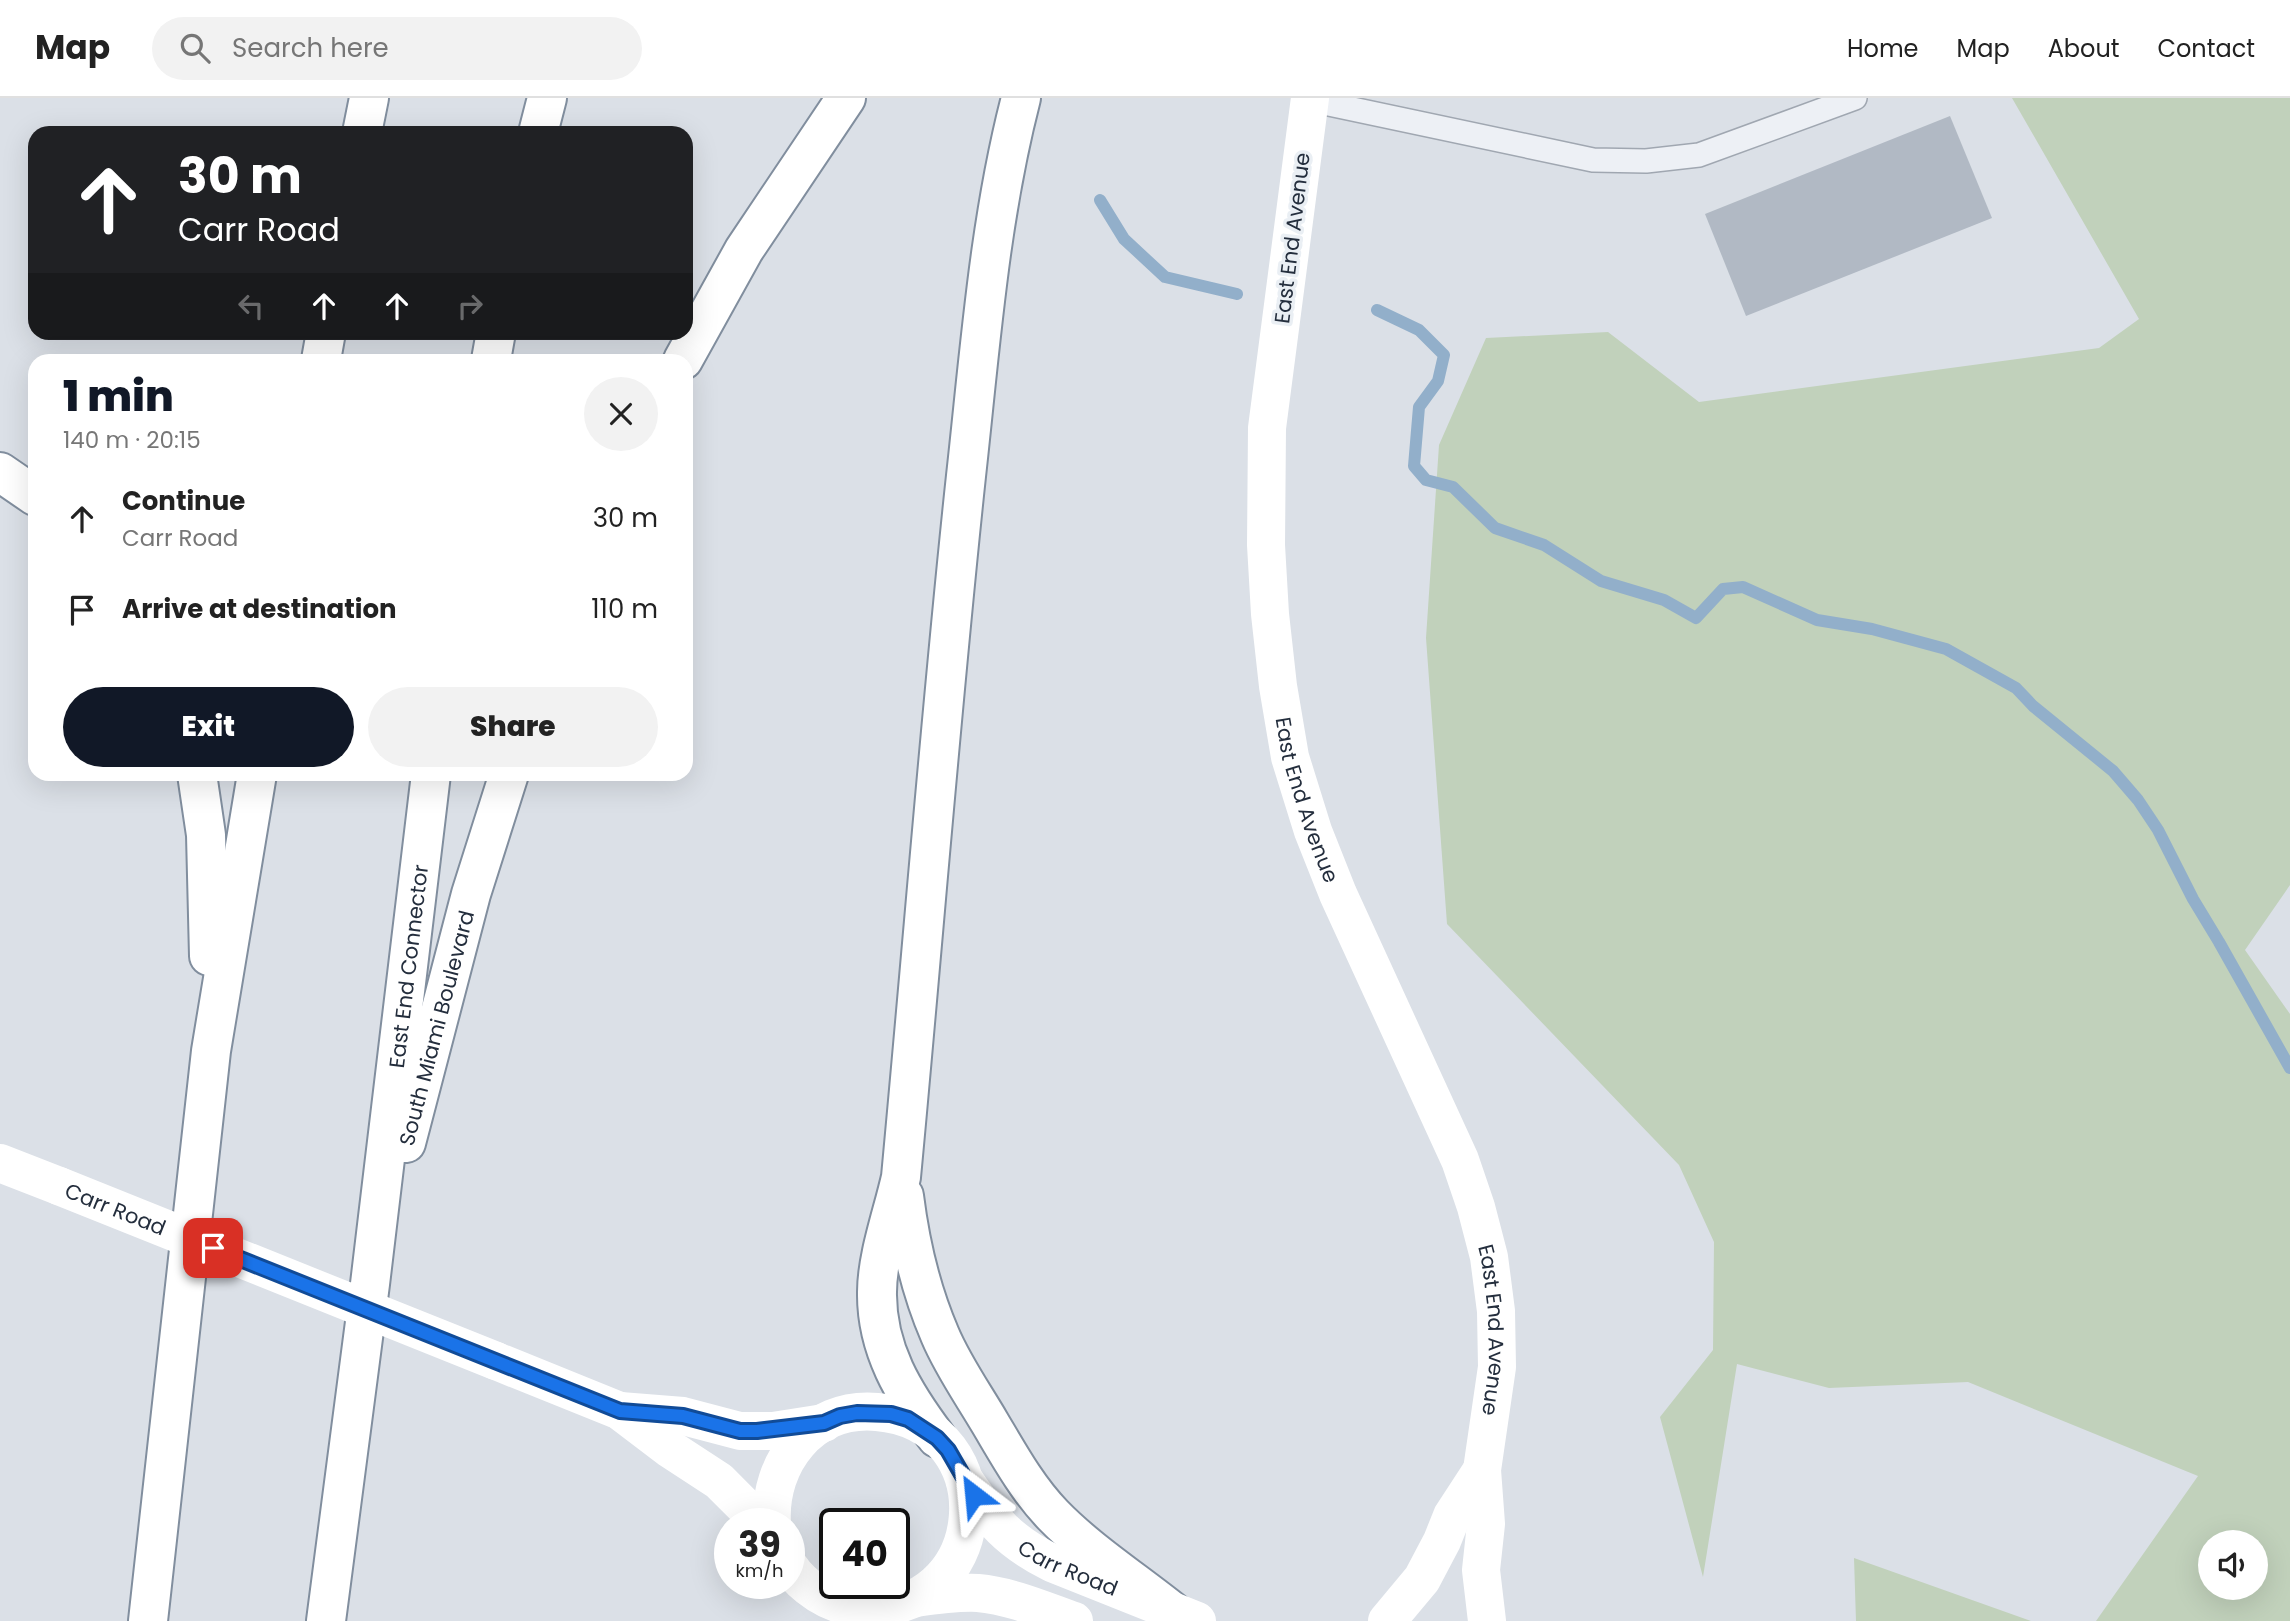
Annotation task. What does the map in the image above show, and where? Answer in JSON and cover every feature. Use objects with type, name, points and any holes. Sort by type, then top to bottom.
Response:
[{"type":"main road","points":[[363,126],[369,98]]},
{"type":"main road","points":[[540,126],[547,98]]},
{"type":"main road","points":[[686,354],[744,250],[846,98]]},
{"type":"main road","points":[[889,1609],[943,1577],[961,1548],[969,1515],[964,1480],[948,1450],[914,1408],[890,1364],[878,1317],[877,1291],[879,1267],[901,1177],[957,560],[987,289],[999,202],[1021,98]]},
{"type":"main road","name":"East End Avenue","points":[[1310,99],[1267,428],[1266,545],[1278,686],[1290,757],[1312,831],[1338,894],[1460,1160],[1489,1257],[1496,1311],[1497,1367],[1482,1470],[1486,1524],[1481,1570],[1487,1621]]},
{"type":"main road","points":[[0,472],[28,491]]},
{"type":"main road","points":[[198,781],[206,835],[211,1051]]},
{"type":"main road","points":[[148,1621],[211,1051],[256,781]]},
{"type":"main road","name":"East End Connector","points":[[369,1284],[430,781]]},
{"type":"main road","name":"South Miami Boulevard","points":[[369,1284],[471,894],[507,781]]},
{"type":"main road","name":"Carr Road","points":[[0,1163],[620,1411],[670,1449],[719,1481],[746,1508]]},
{"type":"main road","points":[[901,1177],[909,1232],[925,1296],[940,1335],[1017,1469],[1033,1492],[1069,1530],[1185,1616]]},
{"type":"main road","points":[[326,1621],[369,1284]]},
{"type":"main road","name":"Carr Road","points":[[620,1411],[683,1416],[740,1431],[773,1430],[824,1423]]},
{"type":"main road","points":[[773,1508],[779,1472],[797,1444],[824,1423],[840,1416],[857,1413],[891,1414],[915,1423],[937,1438]]},
{"type":"main road","name":"East End Avenue","points":[[1387,1621],[1422,1578],[1443,1541],[1452,1516],[1482,1470]]},
{"type":"main road","name":"Carr Road","points":[[964,1480],[999,1526],[1014,1541],[1033,1553],[1185,1616]]},
{"type":"main road","points":[[805,1584],[833,1602],[849,1607],[889,1609],[950,1594],[975,1593],[998,1596],[1074,1621]]},
{"type":"lane","points":[[1310,99],[1593,160],[1646,160],[1699,156],[1855,98]]},
{"type":"green space","points":[[2012,98],[2290,98],[2290,885],[2245,950],[2290,1014],[2290,1621],[2096,1621],[2198,1476],[1968,1382],[1829,1388],[1737,1364],[1703,1577],[1660,1417],[1713,1350],[1714,1242],[1679,1165],[1447,924],[1426,638],[1439,445],[1486,338],[1608,332],[1699,402],[2099,348],[2139,319]]},
{"type":"green space","points":[[1854,1558],[2031,1621],[1856,1621]]},
{"type":"building","points":[[1950,116],[1992,218],[1746,316],[1705,214]]},
{"type":"waterway","points":[[1100,200],[1124,239],[1165,277],[1237,294]]},
{"type":"waterway","points":[[1377,310],[1419,330],[1444,355],[1438,381],[1419,407],[1414,466],[1426,480],[1453,487],[1495,528],[1544,545],[1601,581],[1664,600],[1696,618],[1723,589],[1743,587],[1817,620],[1872,629],[1946,649],[2016,688],[2033,706],[2113,771],[2138,800],[2158,830],[2193,899],[2290,1068]]},
{"type":"route","points":[[213,1248],[620,1411],[683,1416],[740,1431],[773,1430],[824,1423],[857,1413],[891,1414],[908,1419],[923,1427],[948,1450],[974,1495]]}]
